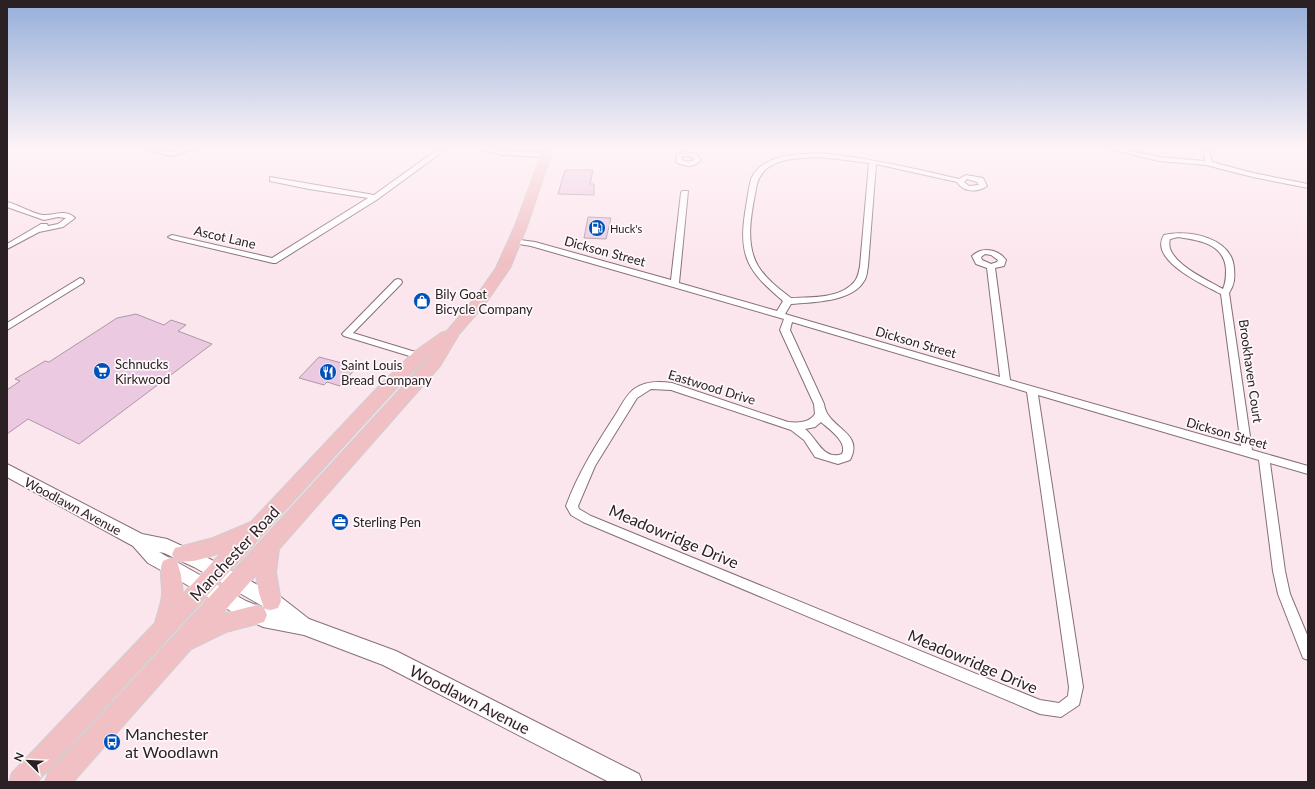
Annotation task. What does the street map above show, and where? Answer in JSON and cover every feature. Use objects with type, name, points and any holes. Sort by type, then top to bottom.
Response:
[{"type":"main road","name":"Manchester Road","points":[[57,782],[435,362],[454,331],[497,279],[516,241],[535,186]]},
{"type":"main road","name":"Manchester Road","points":[[21,782],[375,400],[419,356],[454,331]]},
{"type":"main road","points":[[160,632],[171,609],[174,594],[173,580],[176,560],[232,540],[263,522]]},
{"type":"main road","points":[[179,646],[223,623],[264,608],[266,583],[265,570],[271,544]]},
{"type":"street","points":[[304,186],[375,196],[390,186]]},
{"type":"street","points":[[754,186],[747,224],[746,239],[748,255],[755,270],[769,285],[789,301]]},
{"type":"street","points":[[820,414],[819,404],[785,330],[785,304],[789,301],[834,296],[850,290],[861,280],[864,266],[871,186]]},
{"type":"street","points":[[675,284],[685,193]]},
{"type":"street","name":"Ascot Lane","points":[[172,236],[273,261],[375,196]]},
{"type":"street","points":[[7,204],[44,218],[62,215],[71,218],[60,227],[40,230]]},
{"type":"street","points":[[7,247],[44,227],[47,221],[44,218]]},
{"type":"street","name":"Brookhaven Court","points":[[1225,294],[1174,262],[1167,253],[1164,244],[1166,237],[1178,235],[1208,241],[1220,248],[1229,258],[1231,282],[1225,294],[1247,452]]},
{"type":"street","name":"Dickson Street","points":[[516,241],[532,244],[675,284],[1308,470]]},
{"type":"street","points":[[991,267],[1005,381]]},
{"type":"street","points":[[7,327],[80,281]]},
{"type":"street","points":[[398,282],[347,334],[419,356]]},
{"type":"street","name":"Eastwood Drive","points":[[572,506],[575,494],[583,478],[633,395],[641,388],[652,384],[672,387],[792,426],[798,427],[810,424],[816,420],[820,414],[847,440],[849,451],[846,457],[838,460],[819,454],[808,437],[792,426]]},
{"type":"street","name":"Meadowridge Drive","points":[[572,506],[575,512],[602,525],[1040,707],[1061,710],[1074,700],[1076,687],[1032,390]]},
{"type":"street","points":[[1264,457],[1279,572],[1284,594],[1308,654]]},
{"type":"street","name":"Woodlawn Avenue","points":[[7,470],[139,541],[154,558],[176,560],[264,608],[263,618],[304,626],[395,661],[631,782]]},
{"type":"building","points":[[560,186],[594,186],[594,195],[558,194]]},
{"type":"building","name":"Huck's","points":[[588,217],[611,218],[606,239],[584,238]]},
{"type":"building","name":"Schnucks Kirkwood","points":[[136,314],[164,325],[171,320],[186,325],[178,331],[212,344],[79,444],[28,419],[7,434],[7,390],[20,381],[15,379],[45,361],[49,362],[117,318]]},
{"type":"building","name":"Saint Louis Bread Company","points":[[319,357],[357,367],[340,386],[327,382],[324,385],[299,378]]},
{"type":"place","name":"Huck's","points":[[597,228]]},
{"type":"place","name":"Bily Goat Bicycle Company","points":[[422,301]]},
{"type":"place","name":"Schnucks Kirkwood","points":[[102,371]]},
{"type":"place","name":"Saint Louis Bread Company","points":[[328,372]]},
{"type":"place","name":"Sterling Pen","points":[[340,522]]},
{"type":"place","name":"Manchester at Woodlawn","points":[[112,742]]}]
